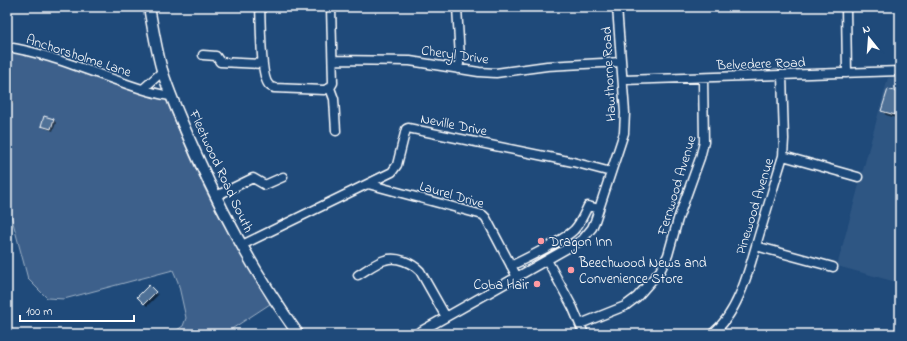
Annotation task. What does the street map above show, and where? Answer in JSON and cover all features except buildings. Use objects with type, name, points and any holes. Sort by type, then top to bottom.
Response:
[{"type":"main road","name":"Fleetwood Road South","points":[[149,7],[157,50],[171,96],[216,196],[242,245],[298,334]]},
{"type":"street","points":[[260,7],[262,64],[265,79],[269,85],[274,88],[324,90],[330,88],[333,83],[331,7]]},
{"type":"street","points":[[457,7],[460,58],[458,69]]},
{"type":"street","name":"Hawthorne Road","points":[[416,334],[582,240],[592,228],[622,141],[624,128],[625,113],[617,7]]},
{"type":"street","points":[[846,7],[848,73]]},
{"type":"street","name":"Anchorsholme Lane","points":[[7,47],[41,54],[143,89],[171,96]]},
{"type":"street","points":[[203,55],[216,56],[220,62],[262,64]]},
{"type":"street","name":"Cheryl Drive","points":[[333,60],[410,61],[479,72],[496,72],[547,66],[621,62]]},
{"type":"street","name":"Anchorsholme Lane","points":[[143,89],[163,71]]},
{"type":"street","name":"Belvedere Road","points":[[623,80],[900,71]]},
{"type":"street","name":"Pinewood Avenue","points":[[712,334],[727,318],[739,296],[756,246],[783,156],[784,139],[782,75]]},
{"type":"street","name":"Fernwood Avenue","points":[[580,324],[625,306],[637,297],[660,270],[668,255],[678,219],[700,158],[704,142],[704,78]]},
{"type":"street","points":[[330,88],[334,100],[336,130]]},
{"type":"street","name":"Neville Drive","points":[[242,245],[386,176],[395,169],[406,129],[408,128],[573,162],[611,172]]},
{"type":"street","points":[[783,156],[858,176]]},
{"type":"street","points":[[216,196],[253,178],[265,185],[283,176]]},
{"type":"street","name":"Laurel Drive","points":[[368,184],[482,215],[486,218],[517,277]]},
{"type":"street","points":[[511,266],[556,242],[573,231],[580,222],[588,206],[599,209]]},
{"type":"street","points":[[756,246],[834,267]]},
{"type":"street","points":[[358,275],[385,260],[397,259],[415,266],[420,271],[446,317]]},
{"type":"street","points":[[547,260],[573,308],[584,334]]},
{"type":"shaded area","points":[[7,47],[164,95],[204,187],[270,304],[224,334],[178,334],[174,332],[183,326],[186,318],[178,282],[173,270],[64,299],[47,298],[28,279],[7,200]]},
{"type":"shaded area","points":[[900,77],[900,283],[837,266],[888,78]]},
{"type":"place","name":"Dragon Inn","points":[[541,241]]},
{"type":"place","name":"Beechwood News and Convenience Store","points":[[571,270]]},
{"type":"place","name":"Coba Hair","points":[[537,284]]}]
